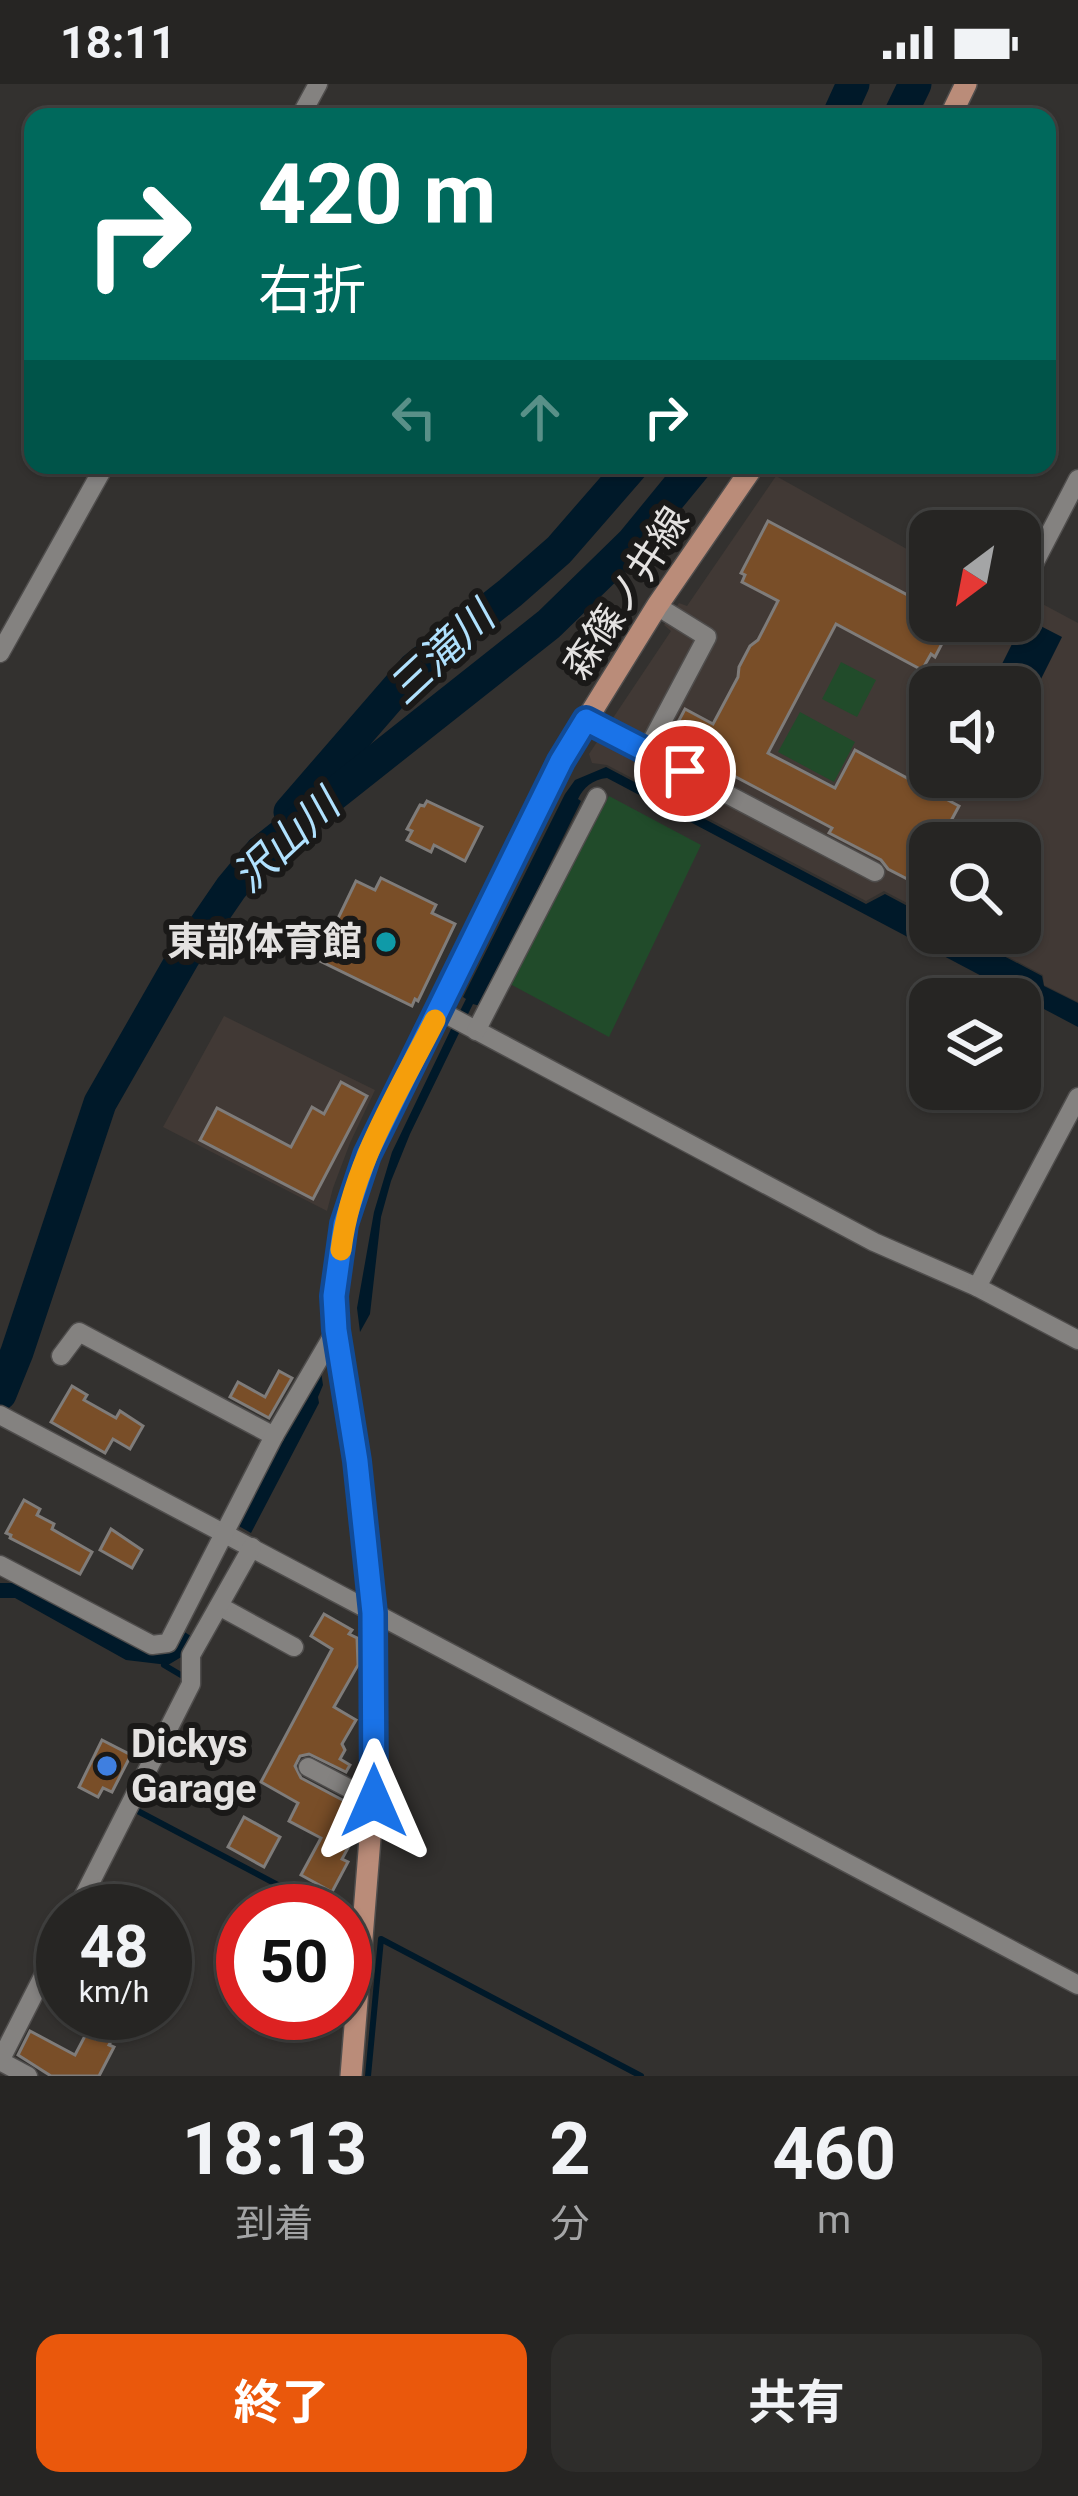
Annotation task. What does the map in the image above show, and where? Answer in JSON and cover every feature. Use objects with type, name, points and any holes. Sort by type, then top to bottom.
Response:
[{"type":"main road","name":"森篠ノ井線","points":[[351,2076],[374,1801],[373,1613],[334,1296],[353,1193],[367,1155],[561,761],[657,606],[748,474]]},
{"type":"street","points":[[0,652],[100,474]]},
{"type":"street","points":[[1041,550],[1078,479]]},
{"type":"street","points":[[647,750],[707,637],[657,606]]},
{"type":"street","points":[[586,720],[875,872]]},
{"type":"street","points":[[476,1030],[597,797]]},
{"type":"street","points":[[440,1011],[874,1241],[1078,1340]]},
{"type":"street","points":[[977,1287],[1078,1097]]},
{"type":"street","points":[[0,1565],[152,1645],[168,1642],[274,1436],[336,1330]]},
{"type":"street","points":[[61,1356],[79,1332],[274,1436]]},
{"type":"street","points":[[0,1415],[1078,1984]]},
{"type":"street","points":[[90,1884],[191,1684],[191,1655],[251,1546]]},
{"type":"street","points":[[218,1606],[294,1647]]},
{"type":"street","points":[[308,1767],[374,1801]]},
{"type":"street","points":[[28,2076],[0,2061],[36,1990]]},
{"type":"shaded area","points":[[776,476],[909,550],[909,642],[1041,642],[1041,603],[1078,623],[1078,1002],[1044,985],[1043,975],[1003,954],[1041,954],[1041,822],[909,822],[909,904],[884,891],[866,901],[607,765],[592,763],[589,754],[671,631],[664,625],[679,603],[687,606]]},
{"type":"shaded area","points":[[224,1016],[375,1090],[350,1143],[327,1211],[163,1127]]},
{"type":"green space","points":[[841,662],[876,680],[857,717],[822,699]]},
{"type":"green space","points":[[800,712],[855,742],[834,782],[778,752]]},
{"type":"green space","points":[[609,796],[701,845],[609,1037],[510,984]]},
{"type":"water","points":[[1041,626],[1062,637],[1041,679],[1041,666],[1001,666],[1013,642],[1041,642]]},
{"type":"water","points":[[606,767],[866,904],[885,894],[909,907],[909,938],[607,778],[593,782],[580,795],[480,1006],[473,1004],[466,1018],[458,1015],[575,780]]},
{"type":"water","points":[[940,954],[1000,954],[1042,976],[1044,986],[1078,1003],[1078,1027],[1041,1007],[1041,978],[985,978]]},
{"type":"water","points":[[452,1027],[460,1031],[391,1181],[381,1217],[370,1314],[360,1332],[357,1308],[374,1212],[392,1152]]},
{"type":"water","points":[[320,1365],[319,1403],[251,1533],[237,1525]]},
{"type":"water","points":[[0,1583],[19,1583],[158,1654],[173,1649],[183,1631],[197,1640],[188,1653],[168,1665],[126,1660],[15,1598],[0,1598]]},
{"type":"building","points":[[768,521],[909,596],[909,642],[943,642],[935,657],[931,654],[924,666],[915,666],[836,624],[768,753],[835,788],[855,750],[909,779],[909,798],[944,798],[959,806],[950,822],[909,822],[909,880],[829,833],[832,828],[668,741],[685,709],[713,724],[750,646],[758,640],[778,601],[742,582],[745,575],[741,573]]},
{"type":"building","points":[[427,801],[482,827],[465,861],[434,845],[431,852],[407,840],[412,831],[407,829]]},
{"type":"building","name":"東部体育館","points":[[381,878],[436,905],[432,913],[455,924],[412,1006],[318,960],[356,881],[375,890]]},
{"type":"building","points":[[341,1082],[367,1096],[313,1199],[200,1140],[217,1108],[291,1147],[312,1107],[324,1114]]},
{"type":"building","points":[[279,1371],[292,1378],[269,1418],[230,1397],[238,1382],[265,1397]]},
{"type":"building","points":[[72,1386],[87,1395],[84,1400],[116,1418],[120,1411],[143,1426],[130,1449],[113,1439],[105,1453],[51,1422]]},
{"type":"building","points":[[24,1500],[40,1509],[37,1515],[54,1524],[52,1529],[92,1552],[80,1574],[6,1533]]},
{"type":"building","points":[[111,1529],[142,1550],[132,1568],[100,1550]]},
{"type":"building","points":[[324,1614],[357,1638],[358,1665],[334,1707],[356,1720],[342,1744],[345,1750],[340,1759],[350,1765],[346,1772],[309,1754],[300,1756],[295,1766],[301,1778],[352,1809],[340,1830],[354,1837],[336,1884],[317,1884],[301,1875],[321,1838],[289,1821],[298,1803],[261,1782],[332,1649],[311,1636]]},
{"type":"building","name":"Dickys Garage","points":[[102,1740],[131,1755],[112,1792],[103,1788],[98,1797],[79,1787]]},
{"type":"building","points":[[244,1817],[280,1837],[264,1867],[228,1847]]},
{"type":"building","points":[[30,2031],[36,2040],[47,2040],[75,2055],[83,2040],[112,2040],[109,2045],[114,2047],[99,2076],[51,2076],[18,2055]]},
{"type":"waterway","name":"三滝川","points":[[842,108],[853,84]]},
{"type":"waterway","name":"沢山川","points":[[903,108],[915,84]]},
{"type":"waterway","name":"三滝川","points":[[290,812],[414,669],[559,550],[625,474]]},
{"type":"waterway","name":"沢山川","points":[[0,1394],[100,1103],[183,958],[231,888],[261,852],[549,624],[633,542],[689,474]]},
{"type":"waterway","points":[[164,1665],[186,1678]]},
{"type":"waterway","points":[[134,1809],[276,1884]]},
{"type":"waterway","points":[[368,2076],[381,1939],[641,2076]]},
{"type":"slow traffic","points":[[341,1250],[344,1224],[367,1155],[435,1020]]},
{"type":"place","name":"東部体育館","points":[[386,942]]},
{"type":"place","name":"Dickys Garage","points":[[107,1766]]},
{"type":"route","points":[[374,1801],[373,1613],[334,1296],[344,1224],[367,1155],[561,761],[586,720],[685,771]]}]
